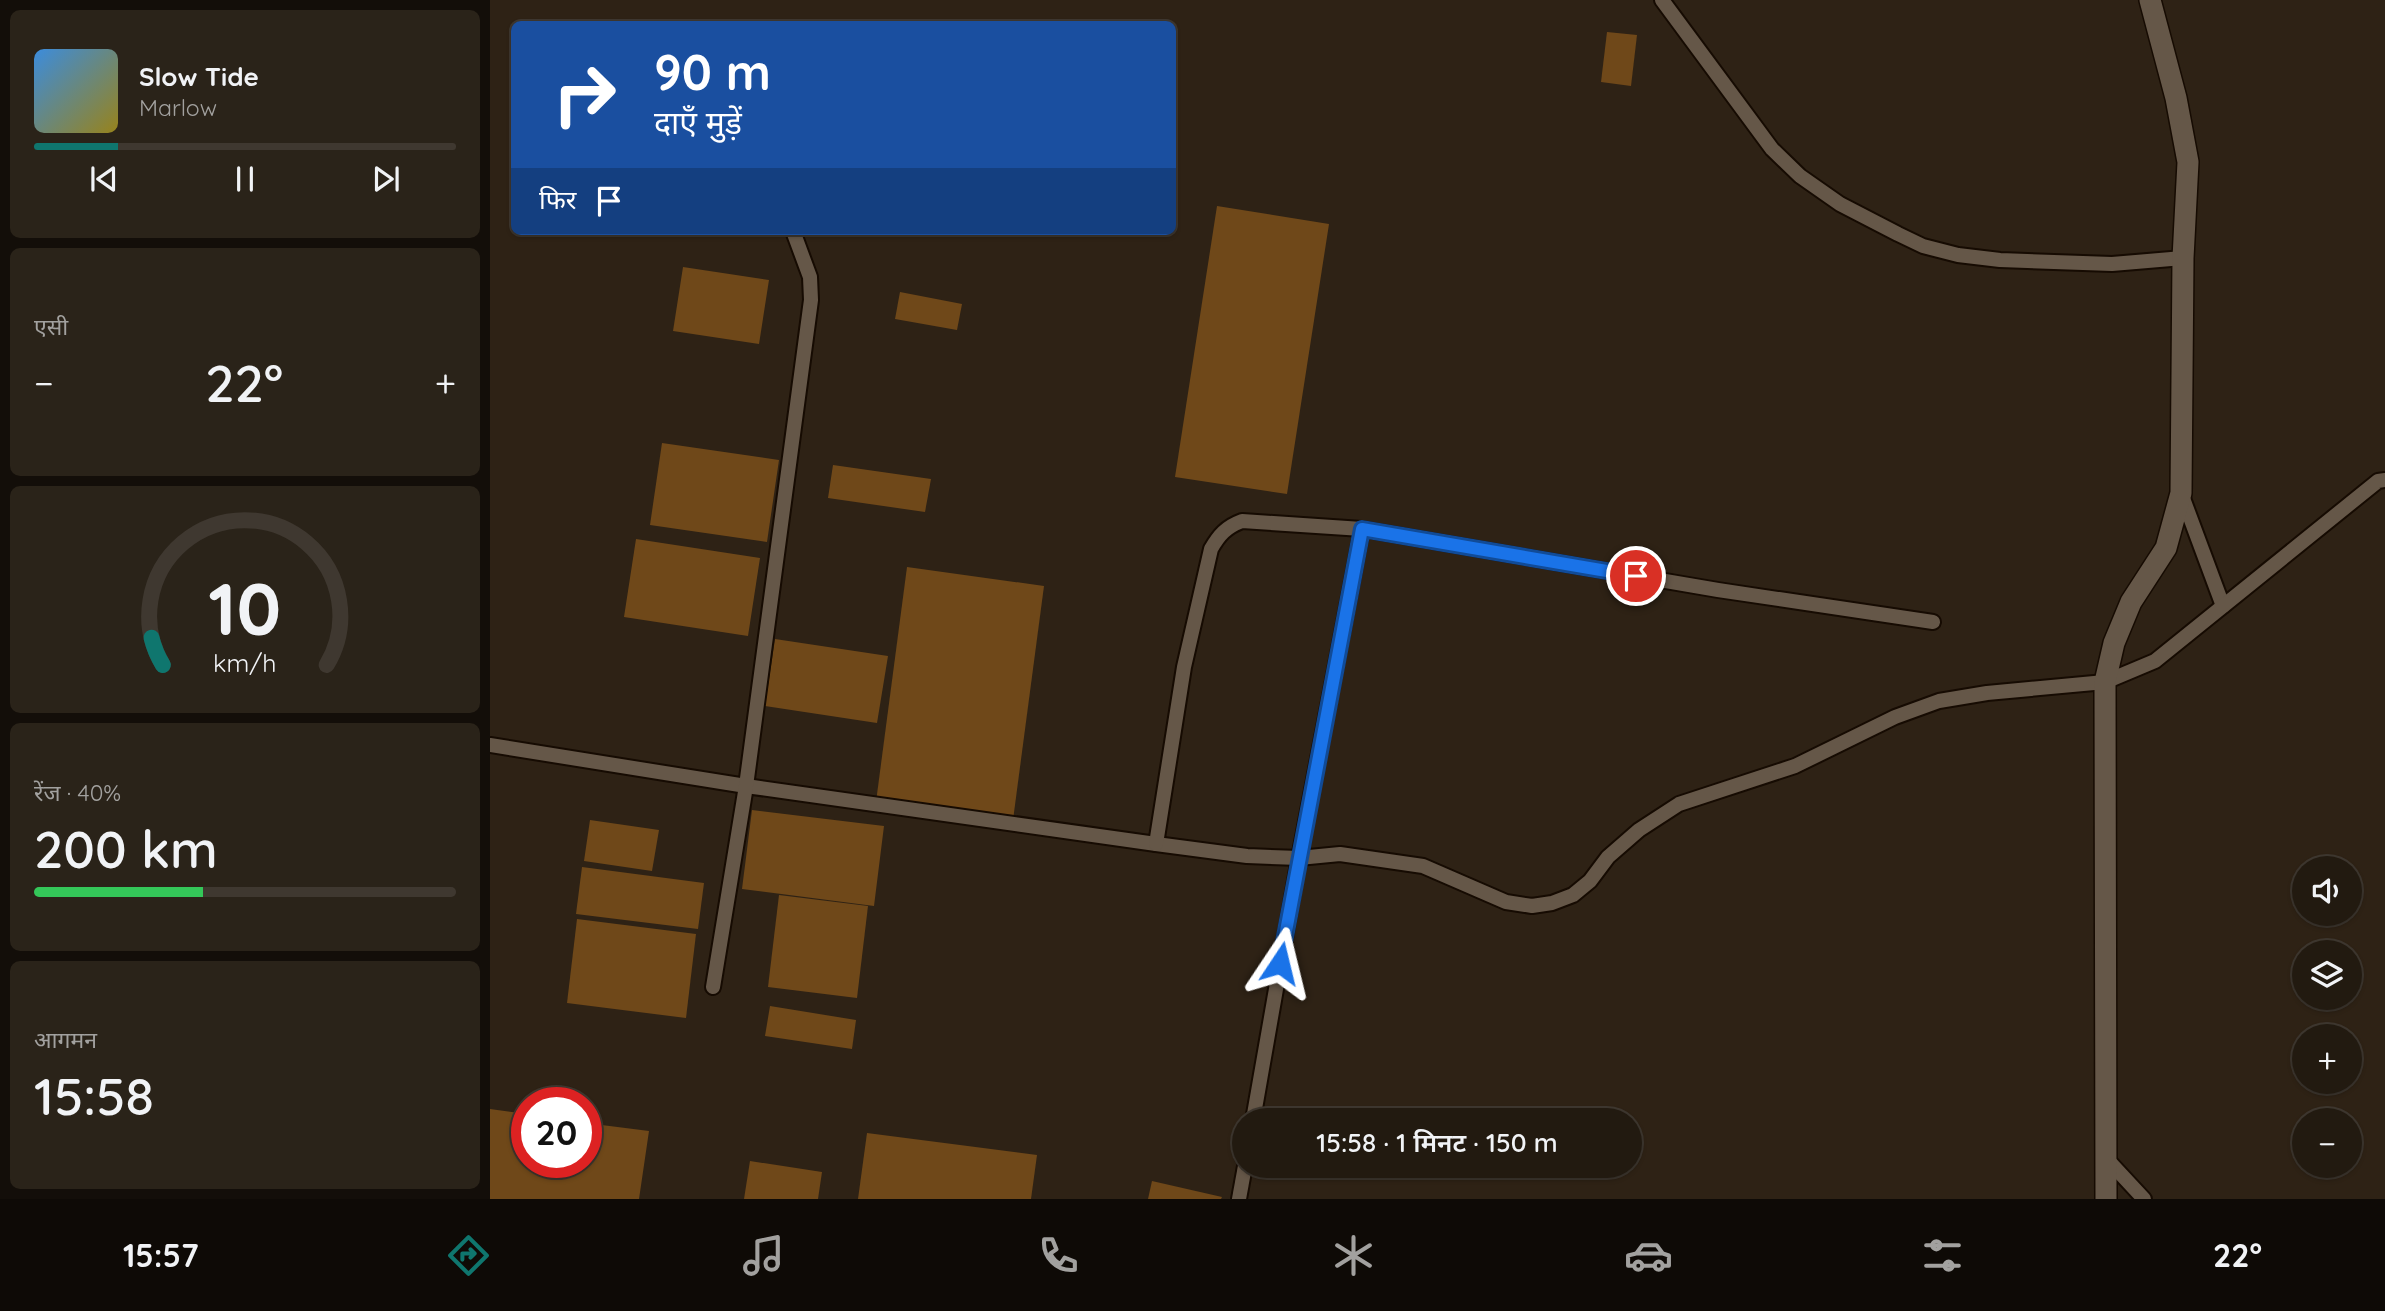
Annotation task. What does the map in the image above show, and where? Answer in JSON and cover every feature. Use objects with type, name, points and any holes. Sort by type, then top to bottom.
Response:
[{"type":"street","points":[[2106,1199],[2105,682],[2114,643],[2131,602],[2165,548],[2181,493],[2183,258],[2188,162],[2176,98],[2150,0]]},
{"type":"lane","points":[[1662,0],[1772,149],[1800,176],[1840,204],[1898,234],[1923,246],[1958,255],[2000,260],[2112,264],[2183,258]]},
{"type":"lane","points":[[713,987],[746,786],[811,300],[810,277],[794,235]]},
{"type":"lane","points":[[490,746],[1156,845],[1247,856],[1299,858],[1340,854],[1423,866],[1506,902],[1532,906],[1552,904],[1573,895],[1590,881],[1608,857],[1639,830],[1679,804],[1796,766],[1895,717],[1939,701],[1987,693],[2105,682],[2155,661],[2378,481],[2385,480]]},
{"type":"lane","points":[[2181,493],[2223,606]]},
{"type":"lane","points":[[1156,845],[1184,667],[1211,549],[1230,525],[1242,521],[1362,529],[1718,590],[1933,622]]},
{"type":"lane","points":[[1255,1108],[1299,858],[1362,529]]},
{"type":"lane","points":[[2105,1157],[2144,1199]]},
{"type":"lane","points":[[1239,1199],[1243,1178]]},
{"type":"building","points":[[1607,32],[1637,35],[1631,86],[1601,82]]},
{"type":"building","points":[[1217,206],[1329,224],[1287,494],[1175,477]]},
{"type":"building","points":[[683,267],[769,280],[759,344],[673,331]]},
{"type":"building","points":[[900,292],[962,304],[957,330],[895,319]]},
{"type":"building","points":[[662,443],[779,460],[767,542],[650,525]]},
{"type":"building","points":[[833,465],[931,479],[925,512],[828,498]]},
{"type":"building","points":[[636,539],[760,558],[748,636],[624,617]]},
{"type":"building","points":[[907,567],[1044,586],[1013,820],[876,802]]},
{"type":"building","points":[[775,639],[888,656],[877,723],[765,706]]},
{"type":"building","points":[[752,810],[884,826],[874,906],[742,889]]},
{"type":"building","points":[[590,820],[659,830],[652,871],[584,861]]},
{"type":"building","points":[[582,867],[704,883],[698,929],[576,914]]},
{"type":"building","points":[[779,895],[868,906],[857,998],[768,987]]},
{"type":"building","points":[[577,919],[696,934],[686,1018],[567,1003]]},
{"type":"building","points":[[770,1006],[856,1020],[852,1049],[765,1036]]},
{"type":"building","points":[[490,1109],[511,1112],[511,1178],[602,1178],[602,1125],[649,1131],[639,1199],[490,1199]]},
{"type":"building","points":[[867,1133],[1037,1155],[1031,1199],[858,1199]]},
{"type":"building","points":[[750,1161],[822,1172],[818,1199],[744,1199]]},
{"type":"building","points":[[1152,1181],[1222,1197],[1148,1199]]},
{"type":"route","points":[[1280,963],[1362,529],[1636,576]]}]
